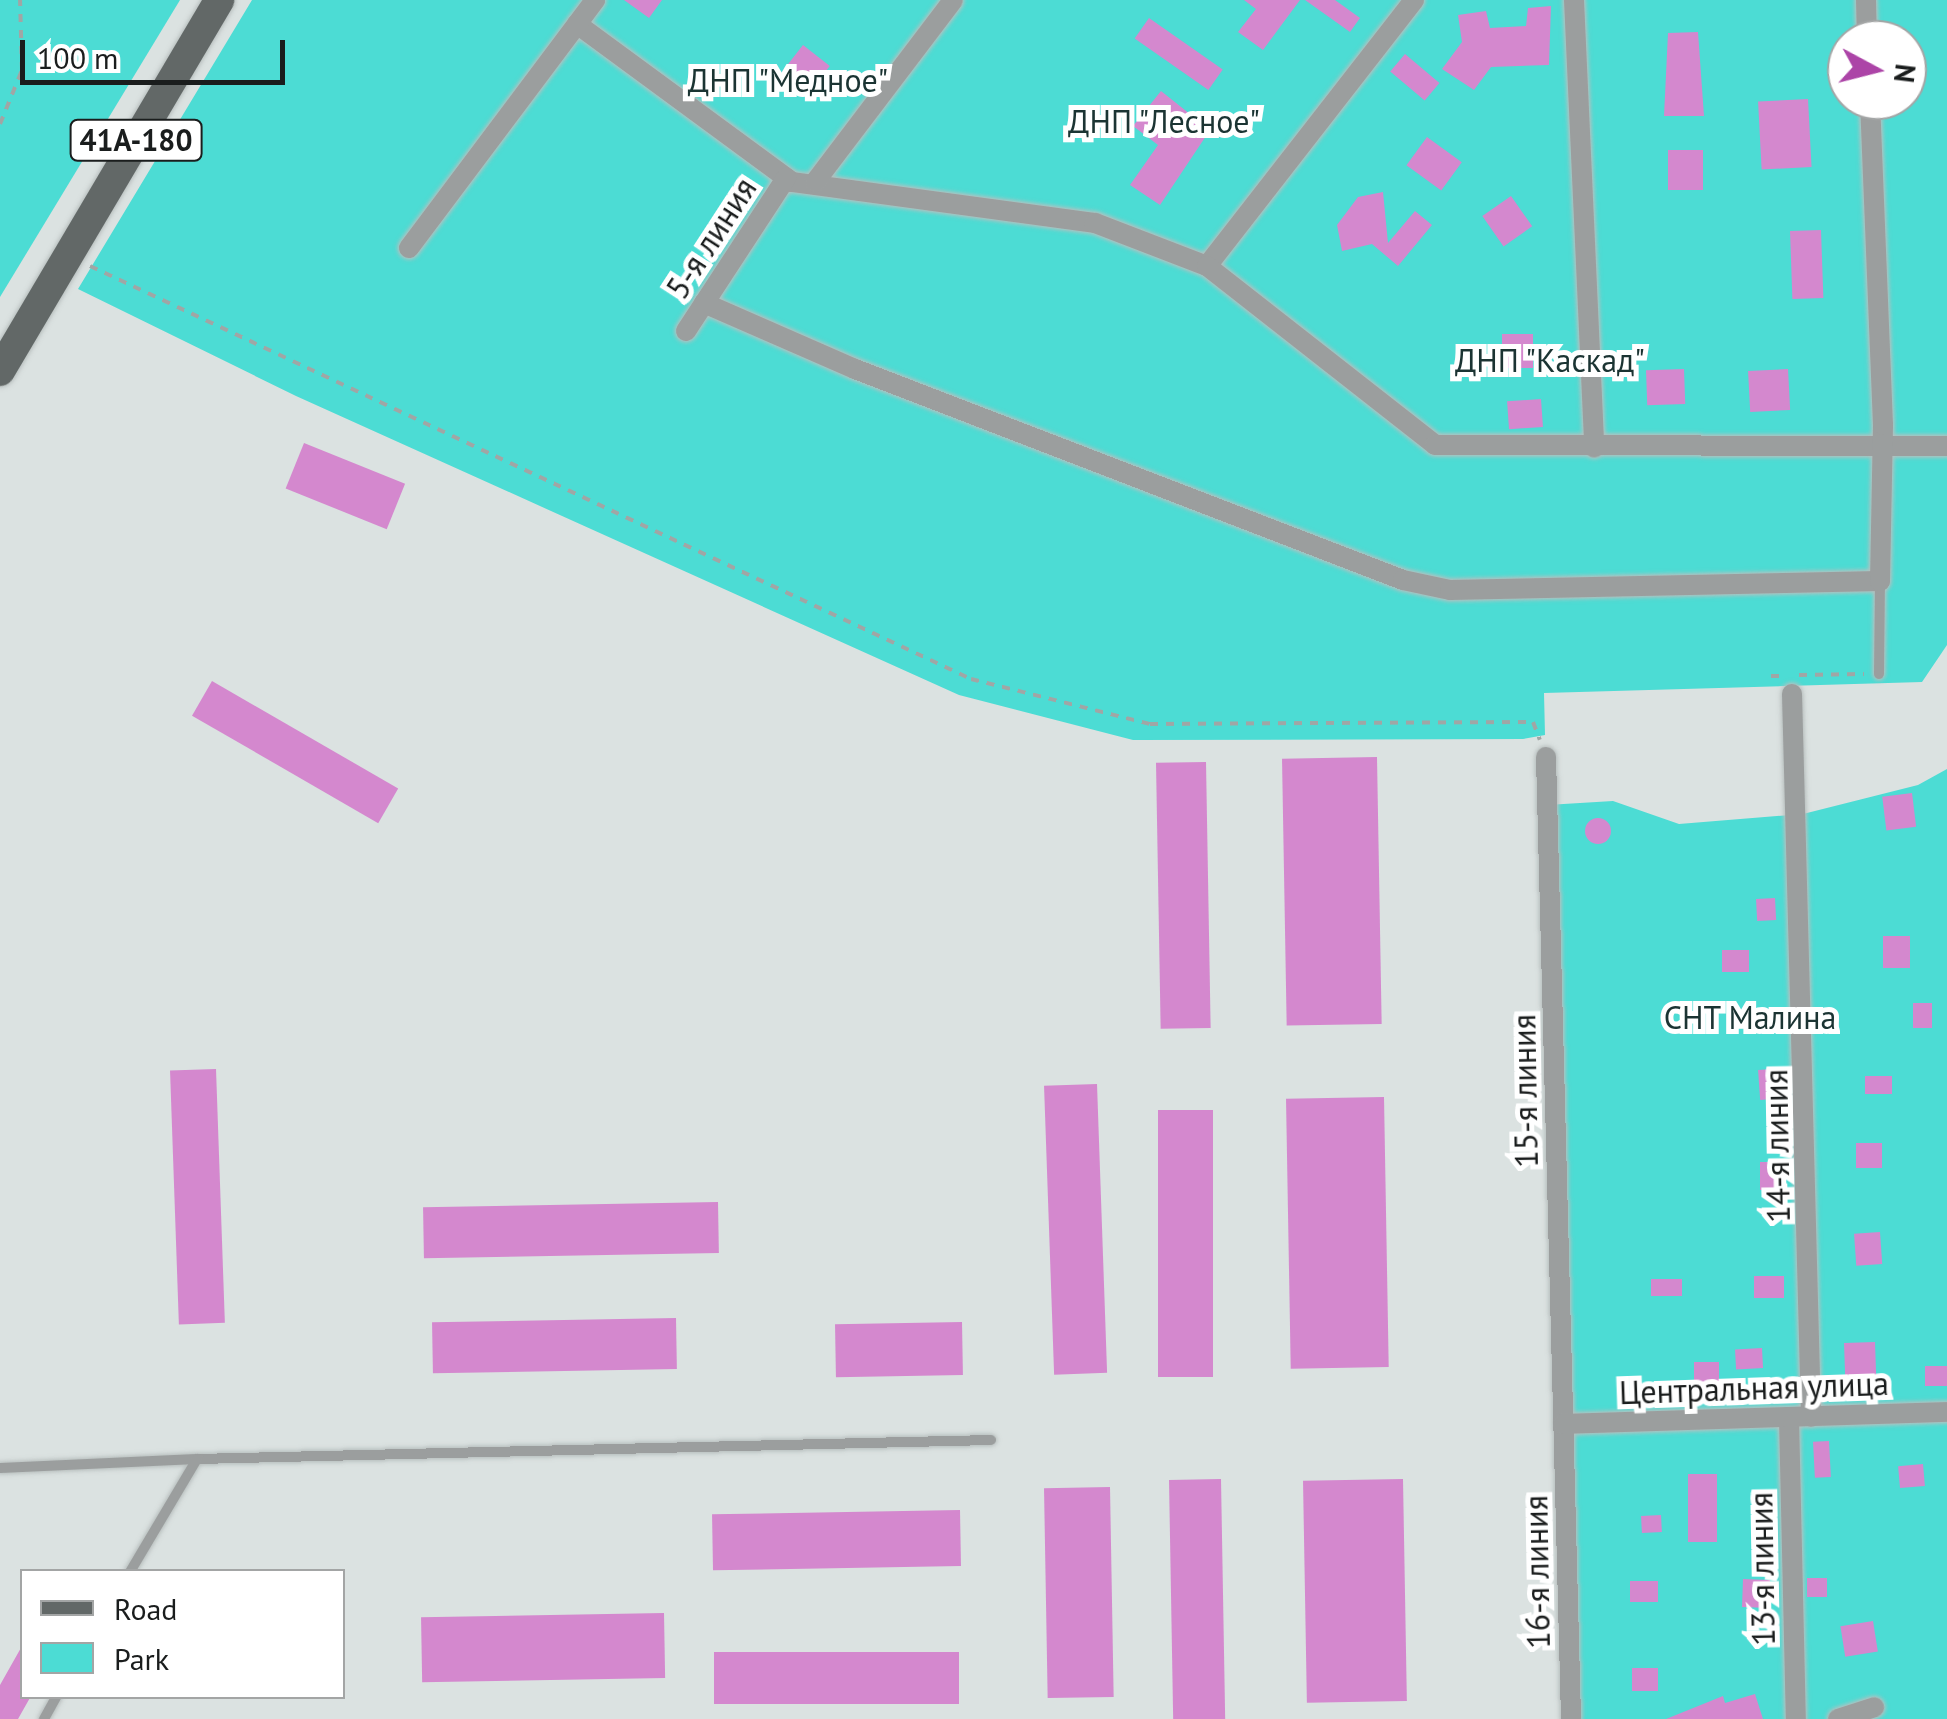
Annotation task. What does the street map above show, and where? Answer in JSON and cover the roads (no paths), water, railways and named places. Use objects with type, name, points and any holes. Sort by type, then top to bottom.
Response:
[{"type":"main road","name":"41А-180","points":[[0,372],[219,0]]},
{"type":"street","points":[[409,248],[595,0]]},
{"type":"street","points":[[815,182],[953,0]]},
{"type":"street","points":[[1207,266],[1414,0]]},
{"type":"street","points":[[1574,0],[1594,448]]},
{"type":"street","points":[[577,24],[786,178],[815,182],[844,193],[1095,223],[1207,266],[1436,445],[1947,446]]},
{"type":"street","points":[[704,303],[855,368],[1403,580],[1450,590],[1880,581],[1882,448],[1871,120]]},
{"type":"street","name":"5-я линия","points":[[686,331],[786,178]]},
{"type":"street","name":"14-я линия","points":[[1792,694],[1812,1417]]},
{"type":"street","name":"15-я линия","points":[[1546,757],[1564,1424]]},
{"type":"street","name":"Центральная улица","points":[[1564,1424],[1947,1412]]},
{"type":"street","name":"13-я линия","points":[[1789,1418],[1796,1719]]},
{"type":"street","name":"16-я линия","points":[[1564,1424],[1570,1719]]},
{"type":"street","points":[[1838,1719],[1874,1708]]},
{"type":"lane","points":[[1879,674],[1880,581]]},
{"type":"lane","points":[[0,1468],[197,1458],[991,1440]]},
{"type":"lane","points":[[132,1569],[197,1458]]},
{"type":"park label","name":"ДНП \"Медное\"","points":[[788,80]]},
{"type":"park label","name":"ДНП \"Лесное\"","points":[[1164,121]]},
{"type":"park label","name":"ДНП \"Каскад\"","points":[[1550,360]]},
{"type":"park label","name":"СНТ Малина","points":[[1750,1017]]}]
